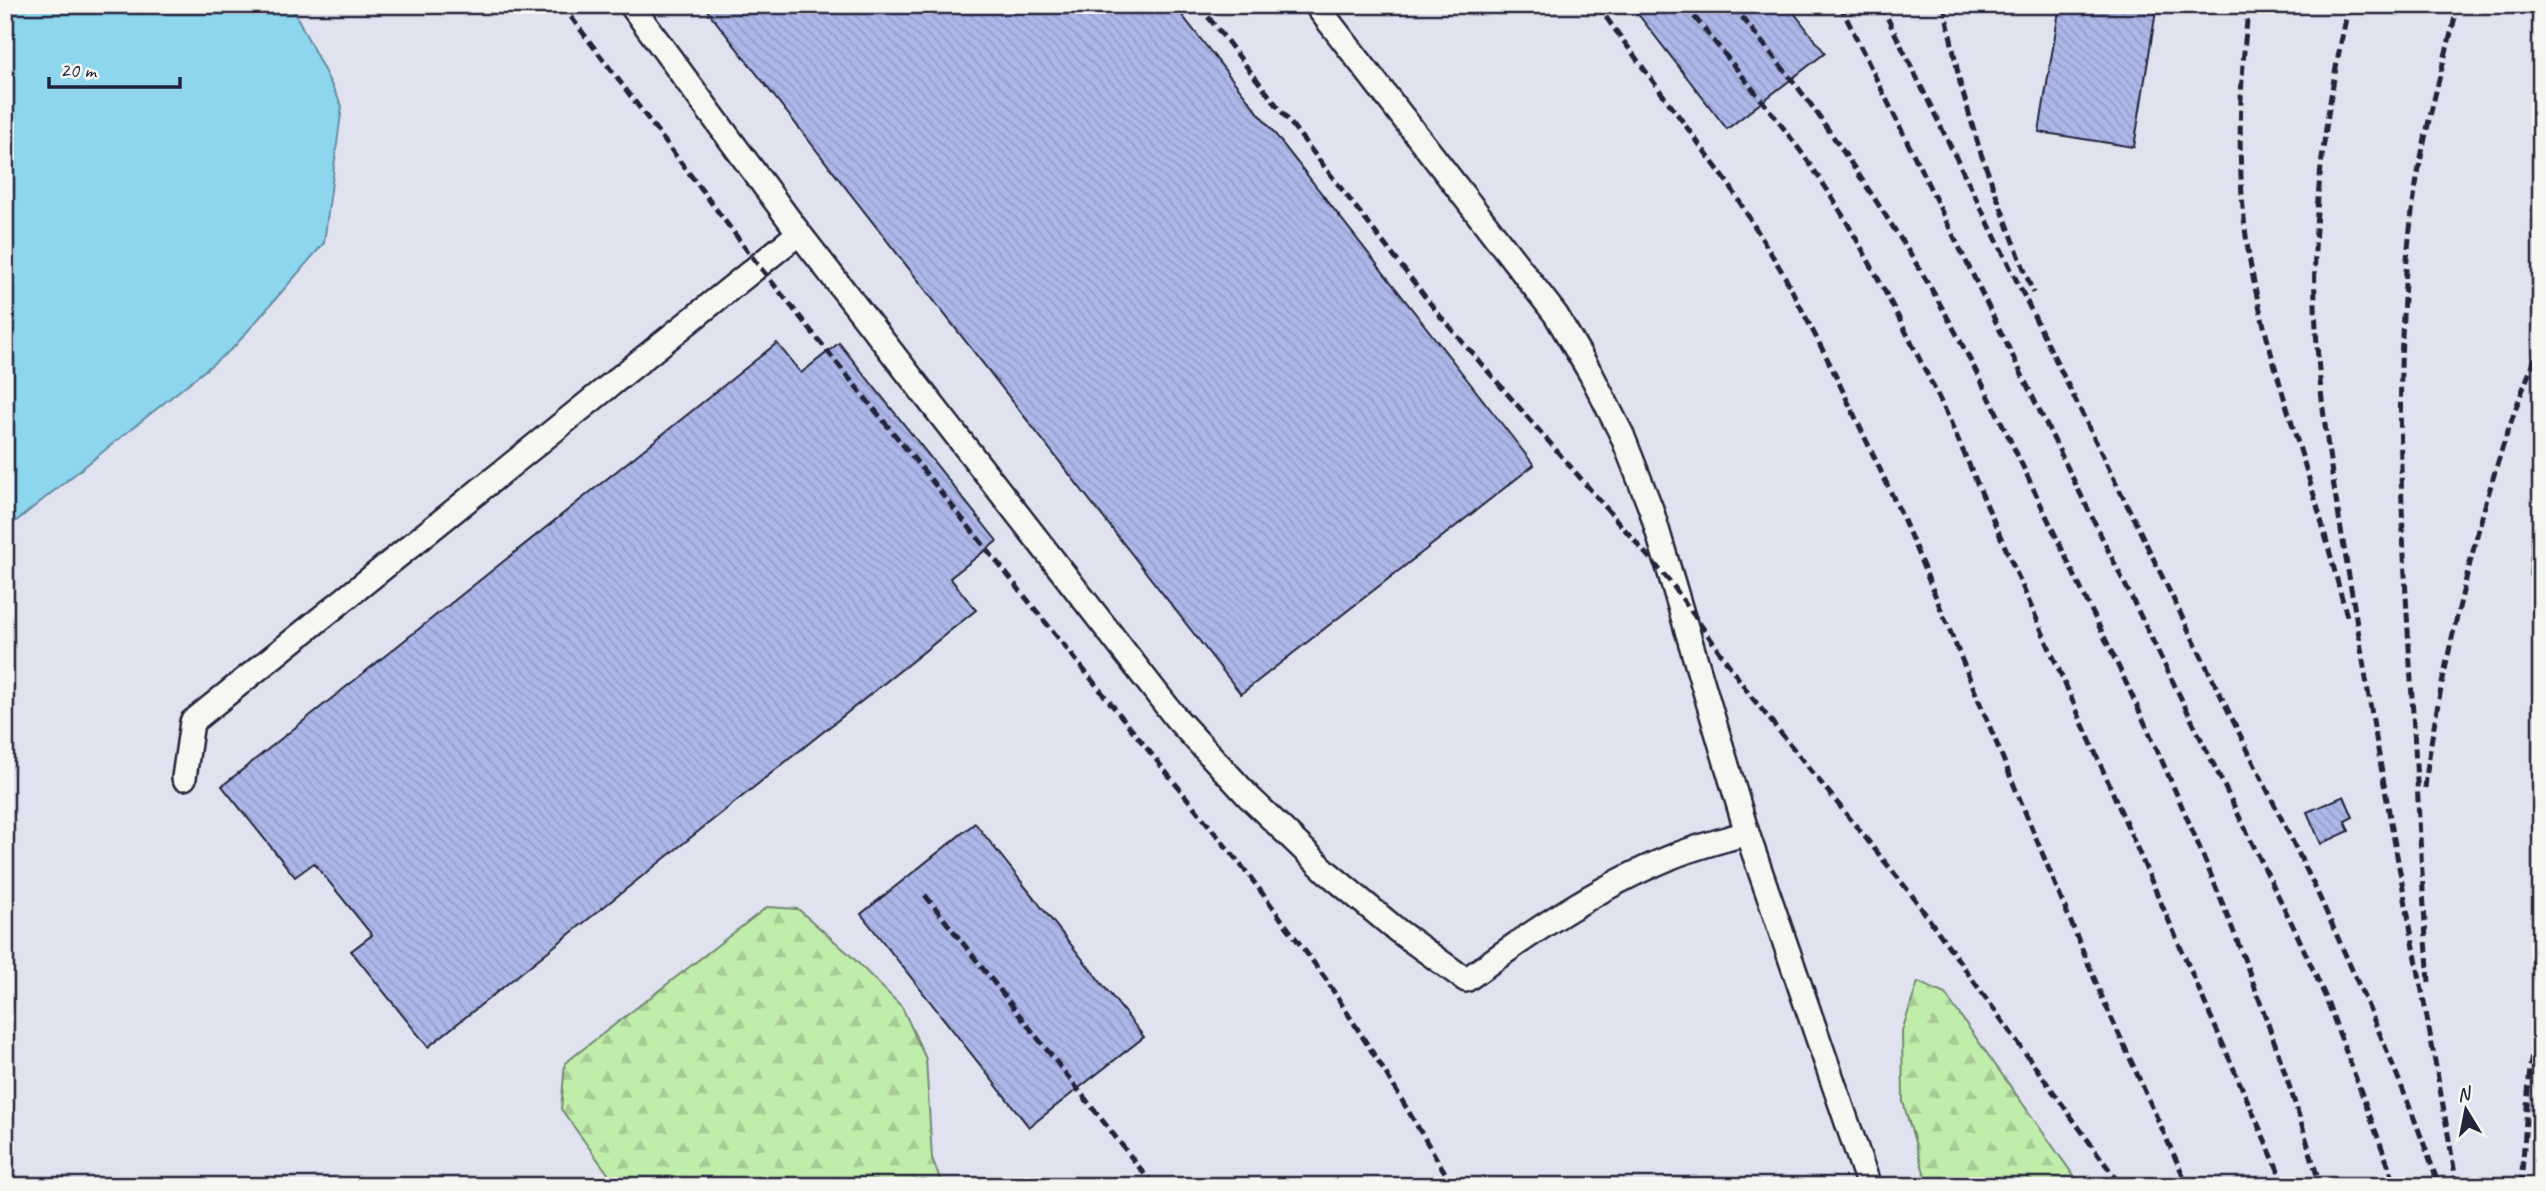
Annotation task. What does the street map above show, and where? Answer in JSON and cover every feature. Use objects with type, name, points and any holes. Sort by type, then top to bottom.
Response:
[{"type":"lane","points":[[631,5],[799,233],[1176,718],[1249,797],[1327,872],[1398,931],[1466,980],[1534,931],[1600,892],[1670,857],[1747,833]]},
{"type":"lane","points":[[1316,5],[1556,314],[1622,435],[1651,509],[1747,833],[1869,1186]]},
{"type":"lane","points":[[184,778],[192,722],[799,233]]},
{"type":"shaded area","points":[[5,5],[2541,5],[2541,1186],[5,1186]]},
{"type":"green space","points":[[2541,442],[2541,587],[2529,575]]},
{"type":"green space","points":[[767,907],[798,909],[849,954],[902,1007],[926,1059],[932,1158],[943,1186],[617,1186],[561,1109],[565,1063]]},
{"type":"green space","points":[[1918,982],[1945,994],[2081,1186],[1928,1186],[1903,1102],[1902,1031]]},
{"type":"water","points":[[5,5],[291,5],[342,106],[324,243],[234,347],[5,530]]},
{"type":"building","points":[[703,5],[1174,5],[1534,465],[1241,694]]},
{"type":"building","points":[[1631,5],[1788,5],[1825,53],[1727,129]]},
{"type":"building","points":[[2060,5],[2157,5],[2134,147],[2039,132]]},
{"type":"building","points":[[777,343],[801,373],[839,343],[997,541],[950,578],[976,610],[428,1047],[351,951],[372,935],[314,863],[295,877],[222,786]]},
{"type":"building","points":[[2344,796],[2353,817],[2345,821],[2349,831],[2321,844],[2307,812]]},
{"type":"building","points":[[975,823],[1144,1037],[1029,1127],[861,914]]},
{"type":"railway","points":[[562,5],[759,266],[1248,874],[1325,978],[1453,1186]]},
{"type":"railway","points":[[1199,5],[1440,316],[1672,584],[1750,695],[1911,894],[2121,1186]]},
{"type":"railway","points":[[1597,5],[1730,186],[1784,275],[1831,366],[1903,518],[2102,997],[2188,1186]]},
{"type":"railway","points":[[1685,5],[1812,167],[1860,245],[1904,328],[1946,412],[2285,1186]]},
{"type":"railway","points":[[1733,5],[1809,102],[1875,199],[1928,283],[1988,395],[2149,733],[2214,881],[2271,1032],[2320,1186]]},
{"type":"railway","points":[[1840,5],[2295,930],[2326,998],[2396,1186]]},
{"type":"railway","points":[[1881,5],[2314,885],[2364,997],[2439,1186]]},
{"type":"railway","points":[[1944,5],[1960,83],[1981,154],[2033,293]]},
{"type":"railway","points":[[2249,5],[2240,128],[2248,250],[2269,345],[2348,620]]},
{"type":"railway","points":[[2349,5],[2328,116],[2319,191],[2315,266],[2317,346],[2332,473],[2371,710],[2457,1186]]},
{"type":"railway","points":[[2429,982],[2402,515],[2402,333],[2416,186],[2458,5]]},
{"type":"railway","points":[[2425,788],[2442,685],[2477,534],[2499,457],[2541,345]]},
{"type":"railway","points":[[925,895],[1154,1186]]},
{"type":"railway","points":[[2521,1186],[2530,1067],[2541,1003]]}]
